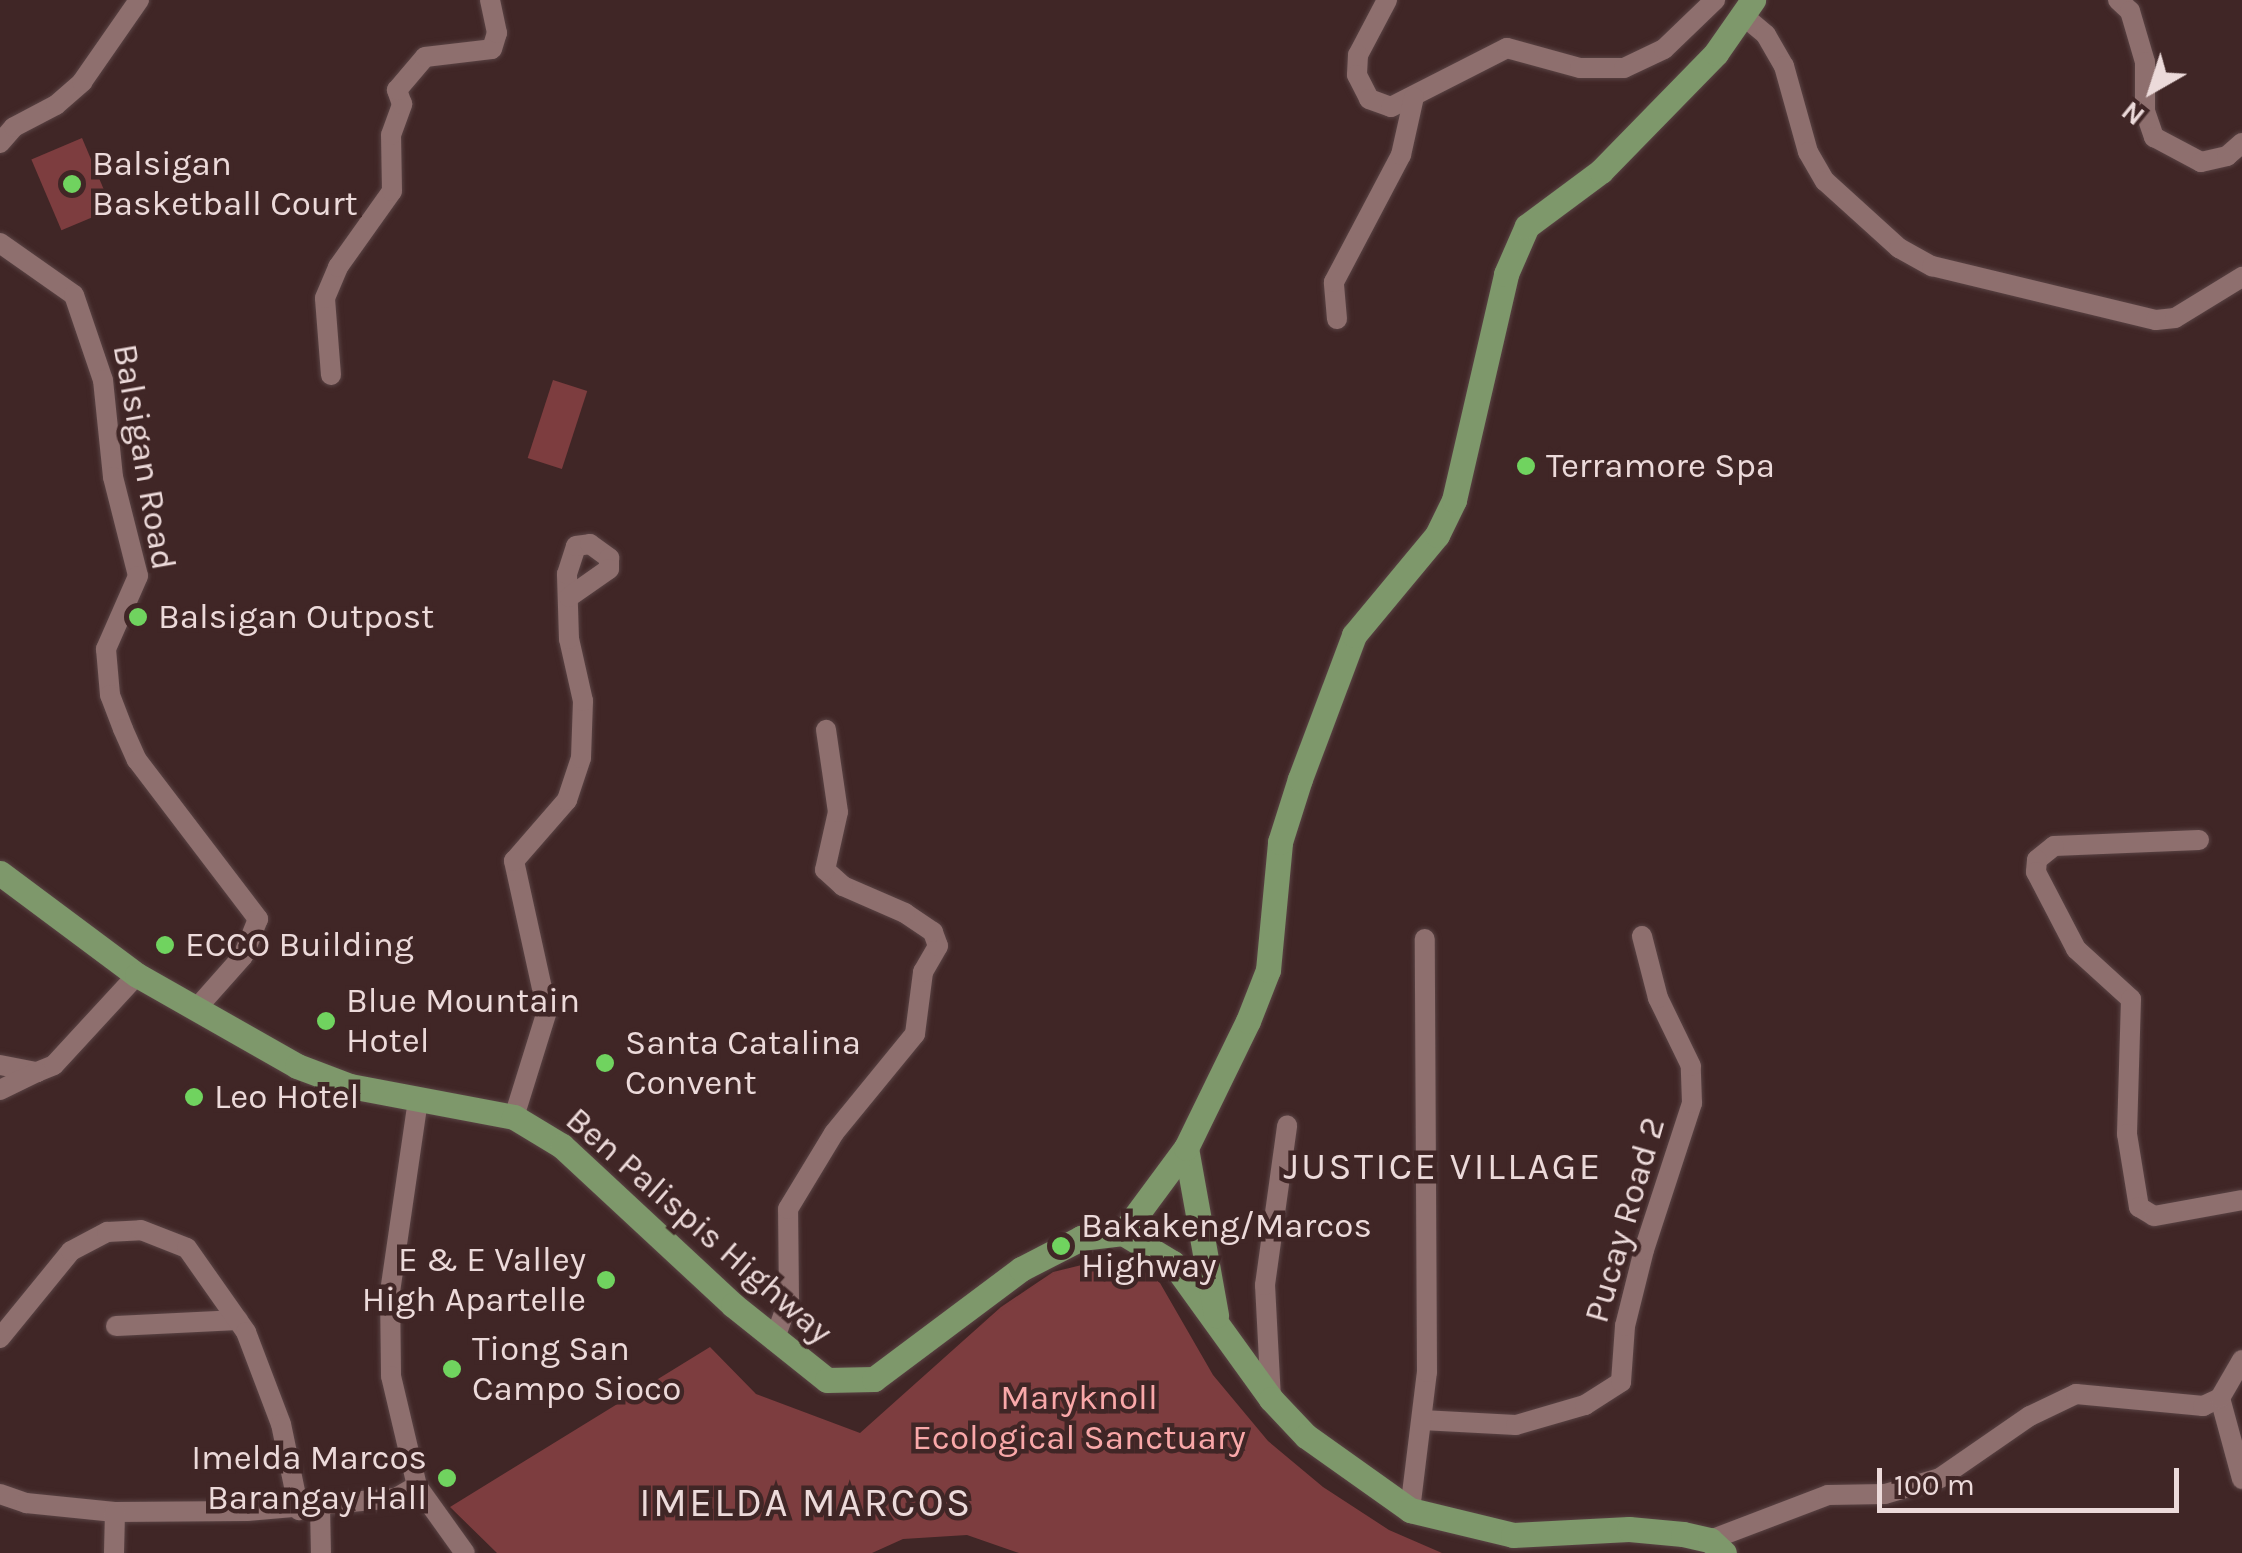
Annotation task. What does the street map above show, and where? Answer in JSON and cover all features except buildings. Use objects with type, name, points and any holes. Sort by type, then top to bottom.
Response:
[{"type":"main road","points":[[1717,1547],[1629,1529],[1513,1535],[1410,1510],[1306,1436],[1270,1399],[1173,1262],[1123,1233],[1186,1148],[1268,970],[1280,842],[1354,635],[1437,535],[1454,500],[1506,274],[1526,226],[1601,170],[1750,9]]},
{"type":"main road","name":"Ben Palispis Highway","points":[[0,873],[137,976],[297,1066],[350,1086],[514,1117],[562,1146],[774,1341],[827,1380],[851,1384],[874,1379],[1021,1269],[1081,1238],[1123,1233]]},
{"type":"main road","points":[[1186,1148],[1219,1330]]},
{"type":"street","points":[[0,143],[14,126],[56,106],[82,82],[139,0]]},
{"type":"street","points":[[332,376],[325,298],[338,266],[392,191],[390,135],[402,104],[397,90],[425,56],[492,49],[497,33],[490,0]]},
{"type":"street","points":[[1387,0],[1358,54],[1356,75],[1377,104],[1401,106],[1479,57],[1506,48],[1580,68],[1624,68],[1664,49],[1715,0]]},
{"type":"street","points":[[2118,0],[2130,11],[2145,62],[2145,111],[2154,137],[2201,162],[2226,156],[2242,143]]},
{"type":"street","points":[[1750,9],[1784,66],[1808,152],[1825,180],[1898,248],[1932,266],[2156,320],[2175,318],[2242,277]]},
{"type":"street","points":[[1336,319],[1334,282],[1401,154],[1414,98]]},
{"type":"street","name":"Balsigan Road","points":[[0,243],[74,294],[103,380],[113,476],[138,576],[106,650],[116,712],[137,760],[258,919],[243,956],[196,1009]]},
{"type":"street","points":[[514,1117],[547,1010],[514,861],[567,800],[585,734],[568,640],[570,597]]},
{"type":"street","points":[[774,1341],[789,1299],[788,1208],[834,1133],[915,1034],[923,972],[938,946],[933,932],[905,912],[843,886],[825,870],[838,812],[826,730]]},
{"type":"street","points":[[2198,840],[2054,846],[2036,860],[2036,872],[2076,949],[2131,998],[2127,1134],[2139,1206],[2154,1216],[2242,1200]]},
{"type":"street","name":"Pucay Road 2","points":[[1422,1420],[1516,1425],[1585,1405],[1621,1382],[1625,1326],[1644,1250],[1692,1103],[1691,1066],[1658,998],[1642,936]]},
{"type":"street","points":[[1410,1510],[1422,1420],[1424,939]]},
{"type":"street","points":[[0,1090],[68,1051],[137,976]]},
{"type":"street","points":[[0,1065],[37,1072]]},
{"type":"street","points":[[418,1100],[390,1290],[395,1413],[417,1486],[465,1553]]},
{"type":"street","points":[[1270,1399],[1265,1285],[1287,1126]]},
{"type":"street","points":[[0,1338],[70,1251],[107,1232],[141,1230],[187,1248],[238,1320],[281,1424],[321,1553]]},
{"type":"street","points":[[116,1326],[238,1320]]},
{"type":"street","points":[[1717,1547],[1828,1495],[1885,1494],[1940,1478],[2030,1416],[2076,1394],[2182,1408],[2220,1398],[2242,1360]]},
{"type":"street","points":[[2220,1398],[2242,1479]]},
{"type":"street","points":[[0,1494],[26,1503],[115,1512],[310,1509],[396,1498],[417,1486]]},
{"type":"street","points":[[114,1553],[115,1512]]},
{"type":"green space","name":"Balsigan Basketball Court","points":[[82,138],[112,209],[61,230],[31,159]]},
{"type":"green space","points":[[553,380],[587,391],[562,469],[528,458]]},
{"type":"green space","name":"Maryknoll Ecological Sanctuary","points":[[1090,1263],[1139,1268],[1160,1283],[1213,1375],[1268,1441],[1323,1487],[1389,1530],[1442,1553],[1019,1553],[967,1535],[903,1539],[872,1553],[497,1553],[450,1507],[710,1347],[756,1394],[860,1433],[1001,1307],[1053,1272]]},
{"type":"place","name":"Balsigan Basketball Court","points":[[72,184]]},
{"type":"place","name":"Terramore Spa","points":[[1526,466]]},
{"type":"place","name":"Balsigan Outpost","points":[[138,617]]},
{"type":"place","name":"ECCO Building","points":[[165,945]]},
{"type":"place","name":"Blue Mountain Hotel","points":[[326,1021]]},
{"type":"place","name":"Santa Catalina Convent","points":[[605,1063]]},
{"type":"place","name":"Leo Hotel","points":[[194,1097]]},
{"type":"place","name":"Bakakeng/Marcos Highway","points":[[1061,1246]]},
{"type":"place","name":"E & E Valley High Apartelle","points":[[606,1280]]},
{"type":"place","name":"Tiong San Campo Sioco","points":[[452,1369]]},
{"type":"place","name":"Imelda Marcos Barangay Hall","points":[[447,1478]]},
{"type":"district","name":"JUSTICE VILLAGE","points":[[1443,1167]]},
{"type":"district","name":"IMELDA MARCOS","points":[[806,1503]]}]
